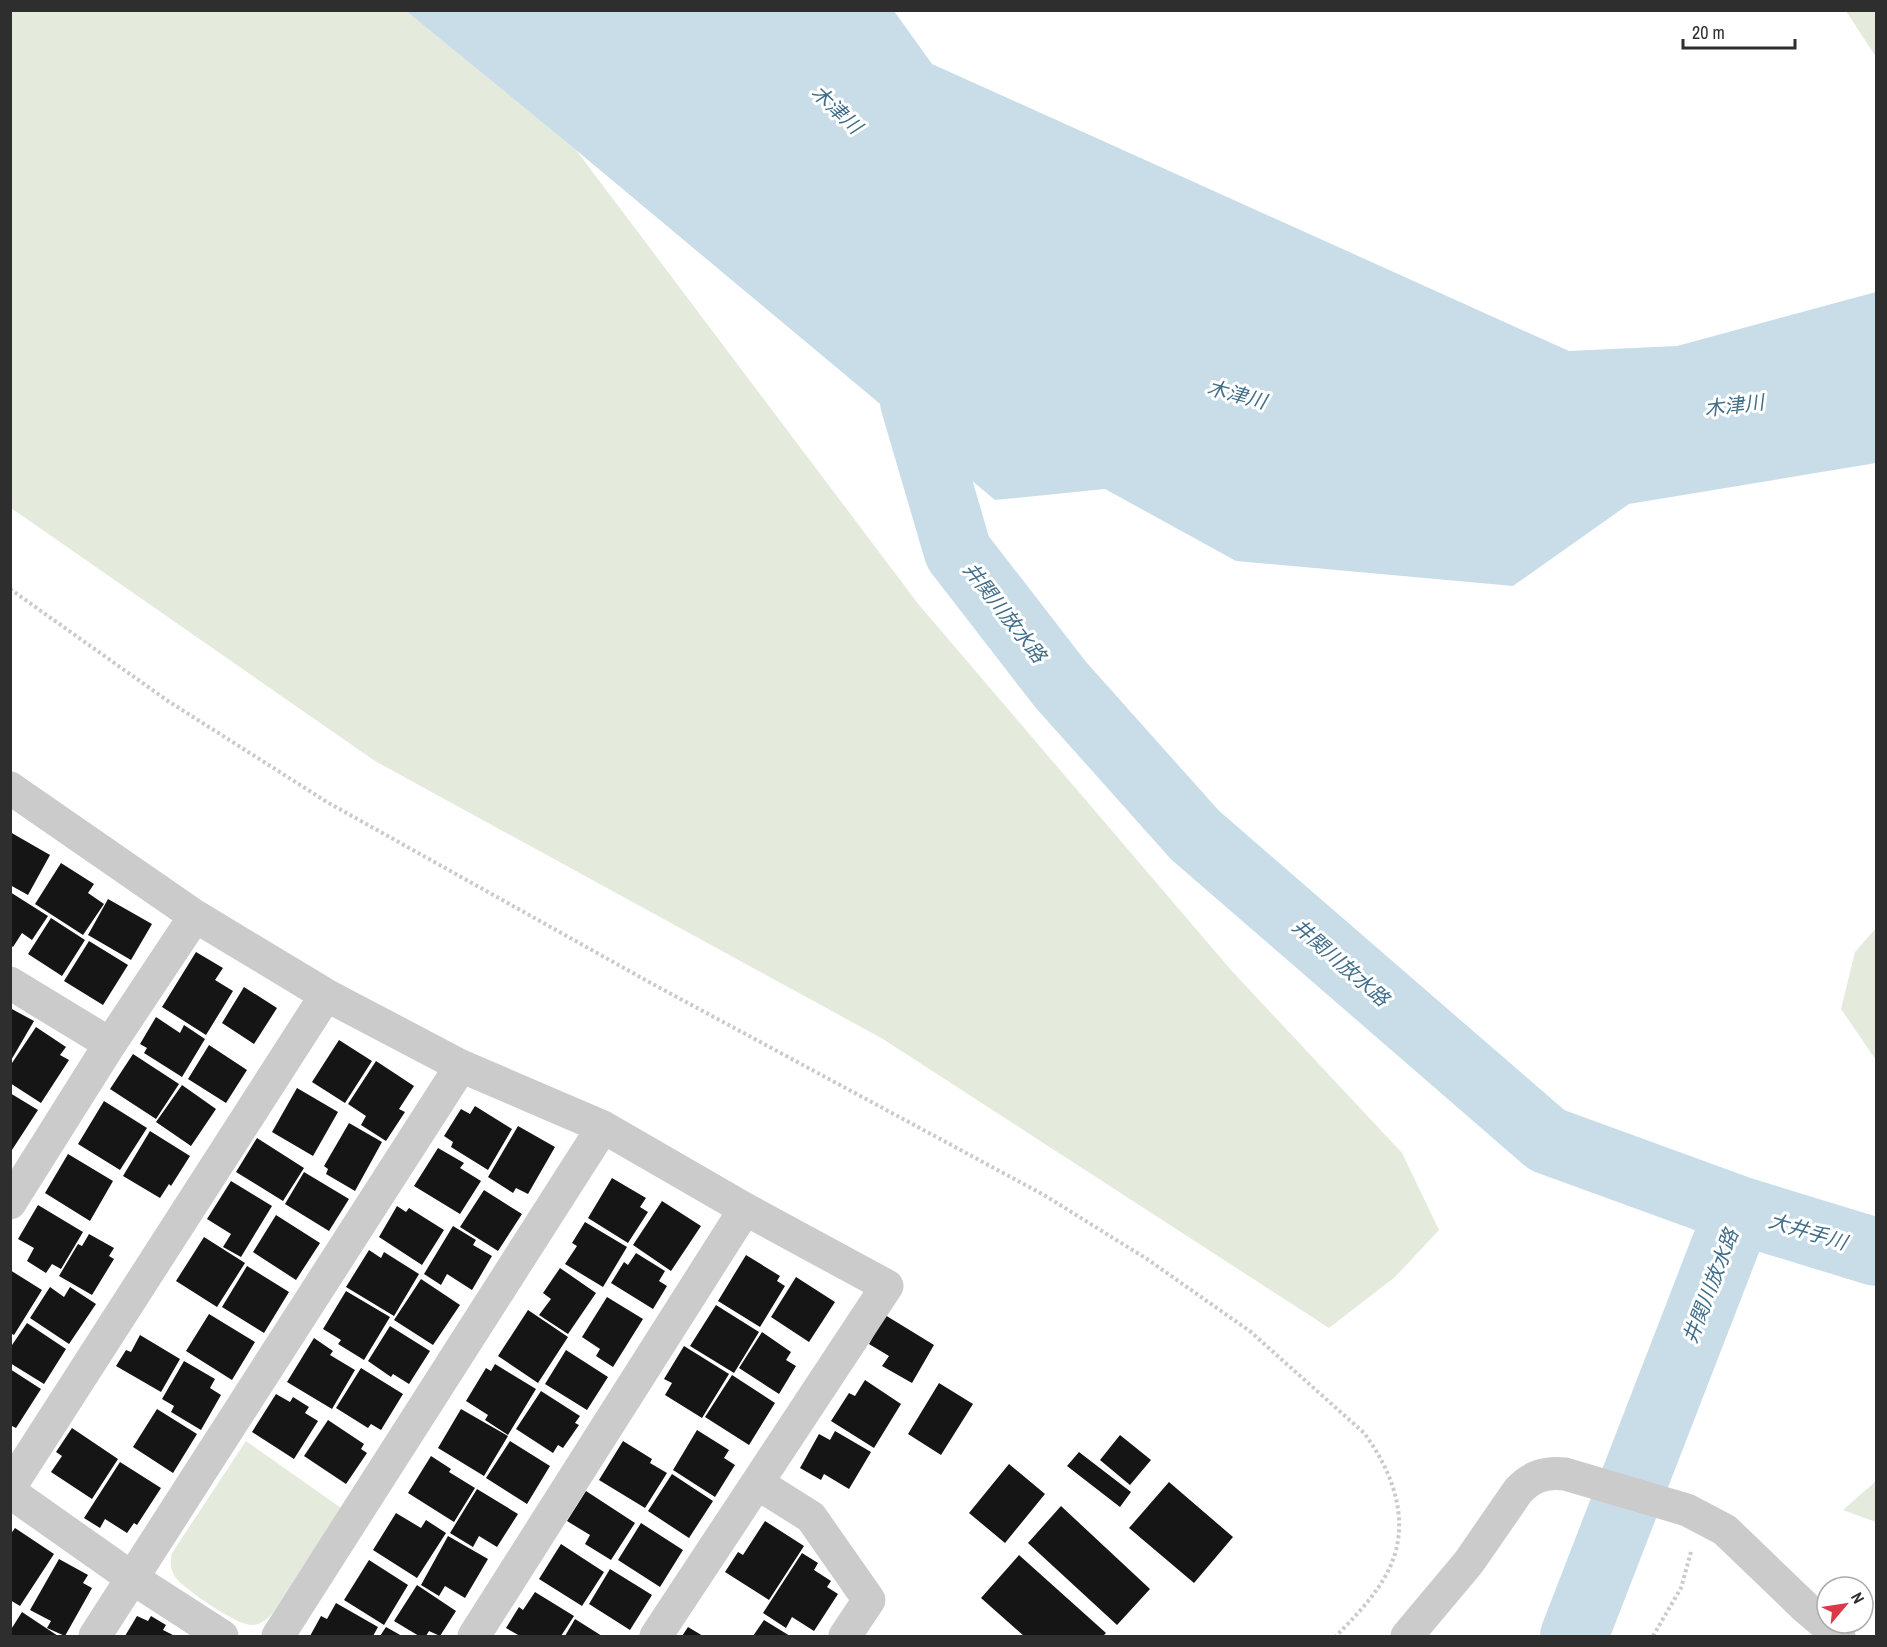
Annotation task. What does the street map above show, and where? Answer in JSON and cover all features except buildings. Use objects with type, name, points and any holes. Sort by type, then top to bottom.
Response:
[{"type":"street","points":[[10,788],[195,916],[326,995],[461,1066],[603,1127],[745,1209],[887,1286],[656,1636]]},
{"type":"street","points":[[10,1203],[110,1044],[195,916]]},
{"type":"street","points":[[10,983],[110,1044]]},
{"type":"street","points":[[10,1487],[326,995]]},
{"type":"street","points":[[95,1636],[461,1066]]},
{"type":"street","points":[[278,1636],[603,1127]]},
{"type":"street","points":[[474,1636],[745,1209]]},
{"type":"street","points":[[1407,1636],[1469,1562],[1518,1491],[1539,1475],[1551,1473],[1565,1474],[1694,1513],[1725,1530],[1806,1608],[1839,1636]]},
{"type":"street","points":[[757,1483],[811,1517],[868,1600],[845,1636]]},
{"type":"street","points":[[10,1492],[132,1578],[222,1636]]},
{"type":"path","points":[[10,589],[168,701],[327,802],[650,982],[1044,1195],[1147,1259],[1251,1332],[1364,1433],[1378,1451],[1395,1492],[1400,1535],[1389,1570],[1351,1621],[1336,1636]]},
{"type":"path","points":[[1653,1636],[1681,1588],[1694,1513]]},
{"type":"shaded area","points":[[11,11],[406,11],[576,150],[919,605],[1231,970],[1402,1153],[1439,1230],[1395,1277],[1329,1328],[883,1039],[375,761],[11,508]]},
{"type":"shaded area","points":[[1846,11],[1876,11],[1876,57]]},
{"type":"shaded area","points":[[1876,928],[1876,1060],[1841,1009],[1855,952]]},
{"type":"shaded area","points":[[246,1441],[341,1508],[272,1614],[263,1622],[252,1625],[223,1613],[187,1588],[174,1575],[171,1564],[172,1553]]},
{"type":"shaded area","points":[[1876,1481],[1876,1522],[1843,1510]]},
{"type":"water","name":"木津川","points":[[406,11],[894,11],[932,64],[1569,351],[1677,346],[1876,292],[1876,463],[1629,504],[1513,586],[1236,561],[1105,489],[995,500]]},
{"type":"waterway","name":"井関川放水路","points":[[915,350],[914,402],[958,552],[1061,685],[1195,835],[1547,1140],[1739,1210],[1574,1636]]},
{"type":"waterway","name":"大井手川","points":[[1739,1210],[1876,1252]]}]
